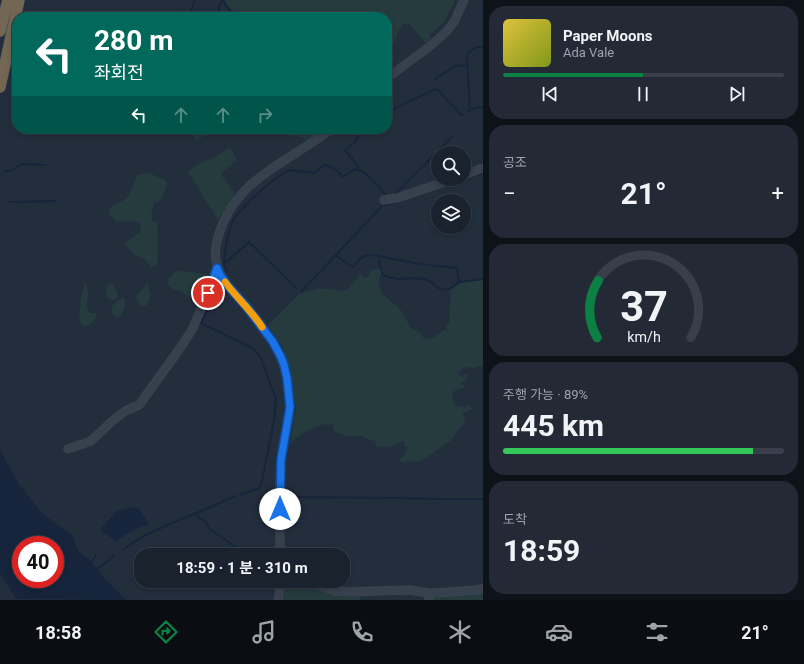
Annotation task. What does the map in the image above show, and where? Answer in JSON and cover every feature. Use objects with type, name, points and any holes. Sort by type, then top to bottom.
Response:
[{"type":"highway","points":[[1,28],[7,0]]},
{"type":"highway","points":[[17,12],[19,0]]},
{"type":"highway","points":[[22,12],[26,0]]},
{"type":"highway","points":[[4,73],[12,34]]},
{"type":"highway","points":[[0,86],[12,46]]},
{"type":"street","points":[[392,74],[429,47],[446,32],[454,22],[464,0]]},
{"type":"street","points":[[280,548],[281,460],[290,407],[287,378],[281,357],[273,342],[220,275],[217,268],[215,254],[216,242],[230,207],[240,195],[268,170],[323,134]]},
{"type":"street","points":[[471,172],[483,168]]},
{"type":"street","points":[[384,200],[397,198],[432,186]]},
{"type":"street","points":[[68,449],[91,441],[125,411],[138,405],[192,330],[206,299],[217,268]]},
{"type":"street","points":[[278,600],[280,588]]},
{"type":"street","points":[[327,588],[335,591],[354,592],[374,590],[410,590],[428,596],[436,593],[478,590],[483,588]]},
{"type":"green space","points":[[224,0],[454,0],[454,5],[446,19],[429,34],[431,37],[426,44],[409,23],[403,24],[400,28],[392,48],[392,12],[234,12]]},
{"type":"green space","points":[[192,134],[208,134],[196,140]]},
{"type":"green space","points":[[288,134],[317,134],[311,139]]},
{"type":"green space","points":[[230,147],[237,160],[221,173],[235,193],[218,220],[188,172],[196,165],[215,157]]},
{"type":"green space","points":[[149,173],[167,181],[166,188],[160,201],[154,203],[151,216],[153,222],[157,222],[158,238],[157,264],[151,268],[142,257],[131,252],[125,243],[140,232],[141,224],[132,222],[117,222],[109,212],[112,206],[128,196],[137,175]]},
{"type":"green space","points":[[374,269],[382,269],[379,280],[380,290],[401,311],[410,328],[421,333],[423,338],[430,339],[447,329],[446,327],[450,321],[450,294],[452,288],[461,282],[483,280],[483,365],[475,368],[464,367],[458,374],[461,376],[467,374],[468,377],[460,384],[465,385],[465,387],[454,391],[452,395],[453,403],[455,405],[461,407],[470,405],[472,409],[462,412],[465,418],[464,423],[450,441],[421,461],[398,462],[405,454],[408,447],[405,446],[403,440],[388,448],[387,446],[377,447],[375,441],[362,436],[348,436],[333,431],[333,424],[323,424],[308,430],[290,443],[296,409],[291,374],[281,345],[268,325],[299,294],[318,289],[341,291],[348,289],[360,275],[366,278]]},
{"type":"green space","points":[[182,271],[206,274],[210,277],[205,297],[190,299],[182,292],[169,286],[169,278],[175,272]]},
{"type":"green space","points":[[110,282],[118,294],[115,300],[109,299],[106,294],[107,286]]},
{"type":"green space","points":[[148,283],[151,295],[147,305],[142,306],[136,298]]},
{"type":"green space","points":[[85,284],[88,291],[88,310],[90,313],[97,313],[93,322],[84,327],[80,321],[80,313]]},
{"type":"green space","points":[[124,297],[124,309],[118,318],[112,313],[112,306]]},
{"type":"green space","points":[[284,588],[313,588],[333,595],[360,597],[360,600],[283,600]]},
{"type":"green space","points":[[483,590],[483,600],[432,600],[435,595]]},
{"type":"water","points":[[0,450],[19,484],[41,512],[73,536],[78,550],[88,558],[108,582],[126,600],[16,599],[0,573]]},
{"type":"water","points":[[134,507],[139,509],[149,524],[132,531],[116,542],[100,529],[117,511]]},
{"type":"waterway","points":[[191,12],[195,0]]},
{"type":"waterway","points":[[218,12],[222,0]]},
{"type":"waterway","points":[[223,0],[226,6],[232,12]]},
{"type":"waterway","points":[[470,110],[467,58],[469,52],[476,47],[483,47]]},
{"type":"waterway","points":[[435,80],[455,66],[468,65]]},
{"type":"waterway","points":[[392,111],[435,89],[439,91],[461,115],[464,115]]},
{"type":"waterway","points":[[468,111],[483,107]]},
{"type":"waterway","points":[[358,170],[358,166],[345,150],[356,141],[360,134]]},
{"type":"waterway","points":[[397,192],[452,137]]},
{"type":"waterway","points":[[6,171],[12,170],[22,164],[46,165]]},
{"type":"waterway","points":[[224,264],[228,235],[235,218],[259,192],[289,170],[315,173],[324,165],[337,171],[343,177],[355,169],[368,176],[385,194]]},
{"type":"waterway","points":[[471,177],[483,173]]},
{"type":"waterway","points":[[9,202],[56,201]]},
{"type":"waterway","points":[[301,292],[382,206],[396,202]]},
{"type":"waterway","points":[[227,272],[224,264],[249,242],[296,288]]},
{"type":"waterway","points":[[335,255],[353,267],[363,256],[373,255],[420,264],[457,268],[459,282],[483,279]]},
{"type":"waterway","points":[[380,256],[379,264],[383,275],[389,277],[427,280],[445,290],[452,288],[459,282]]},
{"type":"waterway","points":[[217,290],[201,323],[254,349],[261,358],[276,397],[274,420],[262,481],[259,488],[240,495]]},
{"type":"waterway","points":[[122,550],[148,534],[235,496]]},
{"type":"waterway","points":[[287,497],[483,499]]},
{"type":"waterway","points":[[196,514],[211,530],[237,548]]},
{"type":"waterway","points":[[90,564],[96,555]]},
{"type":"waterway","points":[[96,570],[114,556]]},
{"type":"slow traffic","points":[[225,282],[262,327]]},
{"type":"route","points":[[208,293],[217,268],[228,286],[246,306],[273,342],[284,365],[290,407],[281,460],[280,509]]}]
